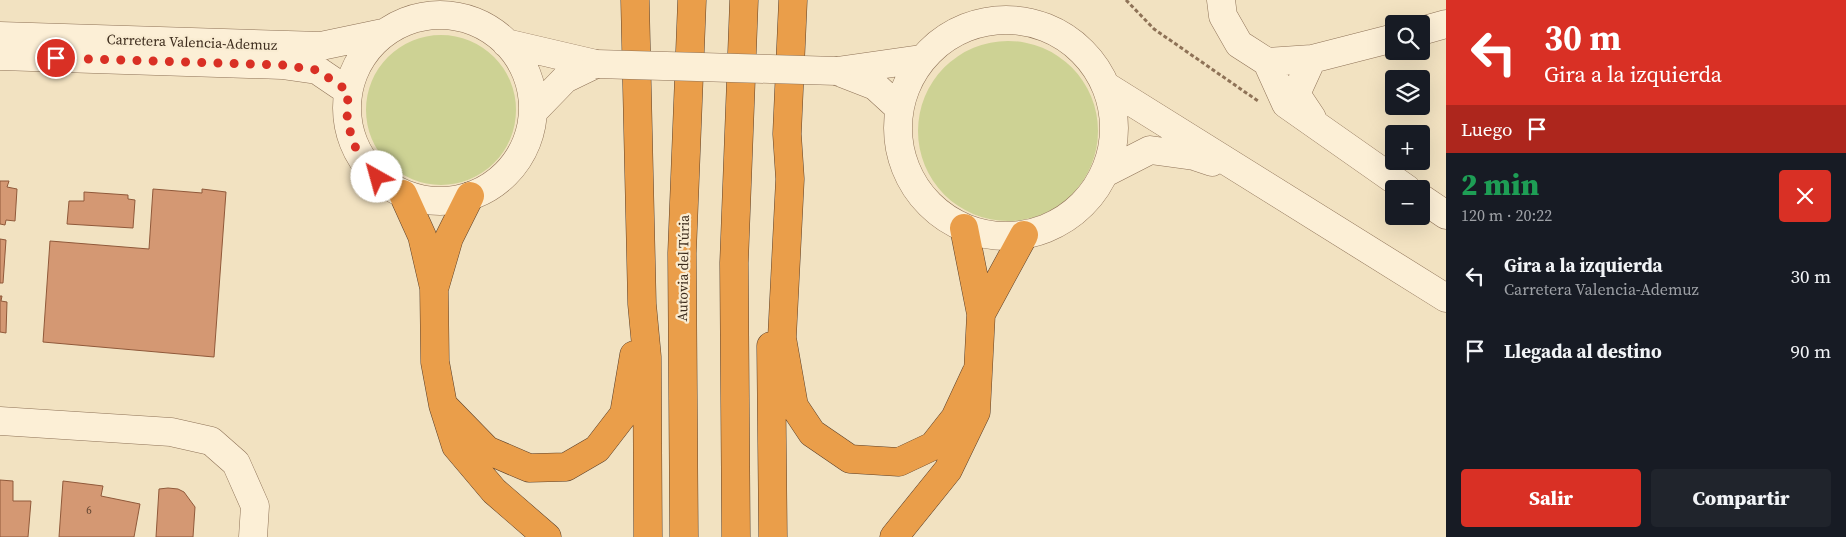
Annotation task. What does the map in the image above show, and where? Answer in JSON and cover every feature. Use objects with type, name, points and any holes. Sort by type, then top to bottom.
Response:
[{"type":"highway","points":[[635,0],[642,304],[647,357],[648,537]]},
{"type":"highway","name":"Autovia del Túria","points":[[684,537],[682,253],[692,0]]},
{"type":"highway","points":[[736,537],[734,263],[744,0]]},
{"type":"highway","points":[[793,0],[787,134],[790,179],[782,338],[794,406],[812,433],[850,459],[899,462],[933,446],[956,418],[976,373]]},
{"type":"highway","points":[[773,537],[770,361],[778,179],[787,134]]},
{"type":"highway","points":[[403,194],[422,236],[434,288],[436,362],[443,405],[456,446],[494,491],[547,537]]},
{"type":"highway","points":[[434,288],[449,238],[470,196]]},
{"type":"highway","points":[[894,537],[948,470],[976,412],[976,373],[981,314],[964,228]]},
{"type":"highway","points":[[981,314],[1024,235]]},
{"type":"highway","points":[[443,405],[487,450],[529,468],[566,467],[597,449],[624,414],[642,304]]},
{"type":"street","points":[[1221,0],[1223,16],[1239,44],[1267,62],[1286,104],[1394,180]]},
{"type":"street","points":[[433,15],[460,17],[468,20],[484,27],[506,43],[521,63],[530,86],[533,112],[528,139],[515,164],[495,184],[470,196],[440,201],[425,200],[403,194],[377,177],[357,152],[347,122],[348,91],[355,69],[367,49],[383,33],[407,20],[433,15]]},
{"type":"street","points":[[1021,20],[1056,32],[1086,54],[1106,86],[1114,114],[1114,124],[1113,144],[1105,173],[1085,202],[1058,224],[1024,235],[994,236],[964,228],[933,208],[910,180],[898,145],[899,108],[907,82],[921,59],[949,35],[984,21],[1021,20]]},
{"type":"street","points":[[1430,28],[1446,24]]},
{"type":"street","name":"Carretera Valencia-Ademuz","points":[[0,56],[282,55],[383,33]]},
{"type":"street","name":"Carretera Valencia-Ademuz","points":[[0,36],[282,55],[317,70],[348,91]]},
{"type":"street","points":[[1267,62],[1312,59],[1385,40]]},
{"type":"street","points":[[506,43],[596,64],[837,71],[921,59]]},
{"type":"street","points":[[1312,59],[1296,94],[1318,128]]},
{"type":"street","points":[[533,112],[565,79],[596,64]]},
{"type":"street","points":[[837,71],[875,86],[899,108]]},
{"type":"street","points":[[1106,86],[1446,298]]},
{"type":"street","points":[[1105,173],[1150,150],[1194,156],[1245,174]]},
{"type":"street","points":[[1430,204],[1446,215]]},
{"type":"street","points":[[0,421],[171,432],[211,441],[236,463],[244,480],[255,506],[253,537]]},
{"type":"green space","points":[[441,35],[470,41],[494,57],[510,81],[516,110],[510,139],[494,163],[470,179],[441,185],[412,179],[388,163],[372,139],[366,110],[372,81],[388,57],[412,41]]},
{"type":"green space","points":[[1017,41],[1026,42],[1051,51],[1072,67],[1088,88],[1097,113],[1097,149],[1088,174],[1072,195],[1051,211],[1043,214],[1026,220],[999,221],[990,220],[965,211],[938,188],[928,174],[919,149],[918,122],[919,113],[928,88],[951,61],[965,51],[990,42]]},
{"type":"building","points":[[0,181],[9,181],[7,187],[17,189],[15,221],[6,220],[5,225],[0,224]]},
{"type":"building","points":[[153,189],[202,193],[202,189],[226,192],[214,357],[43,342],[50,241],[149,249]]},
{"type":"building","points":[[84,192],[128,195],[128,199],[135,200],[133,228],[67,224],[69,201],[84,201]]},
{"type":"building","points":[[0,239],[6,240],[3,283],[0,283]]},
{"type":"building","points":[[0,296],[2,296],[1,301],[7,302],[6,333],[0,332]]},
{"type":"building","points":[[0,480],[13,481],[13,501],[31,501],[28,537],[0,537]]},
{"type":"building","points":[[63,481],[103,486],[101,496],[140,504],[134,537],[59,537]]},
{"type":"building","points":[[168,488],[184,492],[195,507],[193,537],[156,537],[159,489]]},
{"type":"route","points":[[56,58],[282,65],[317,70],[348,91],[347,122],[357,152],[377,177]]}]
